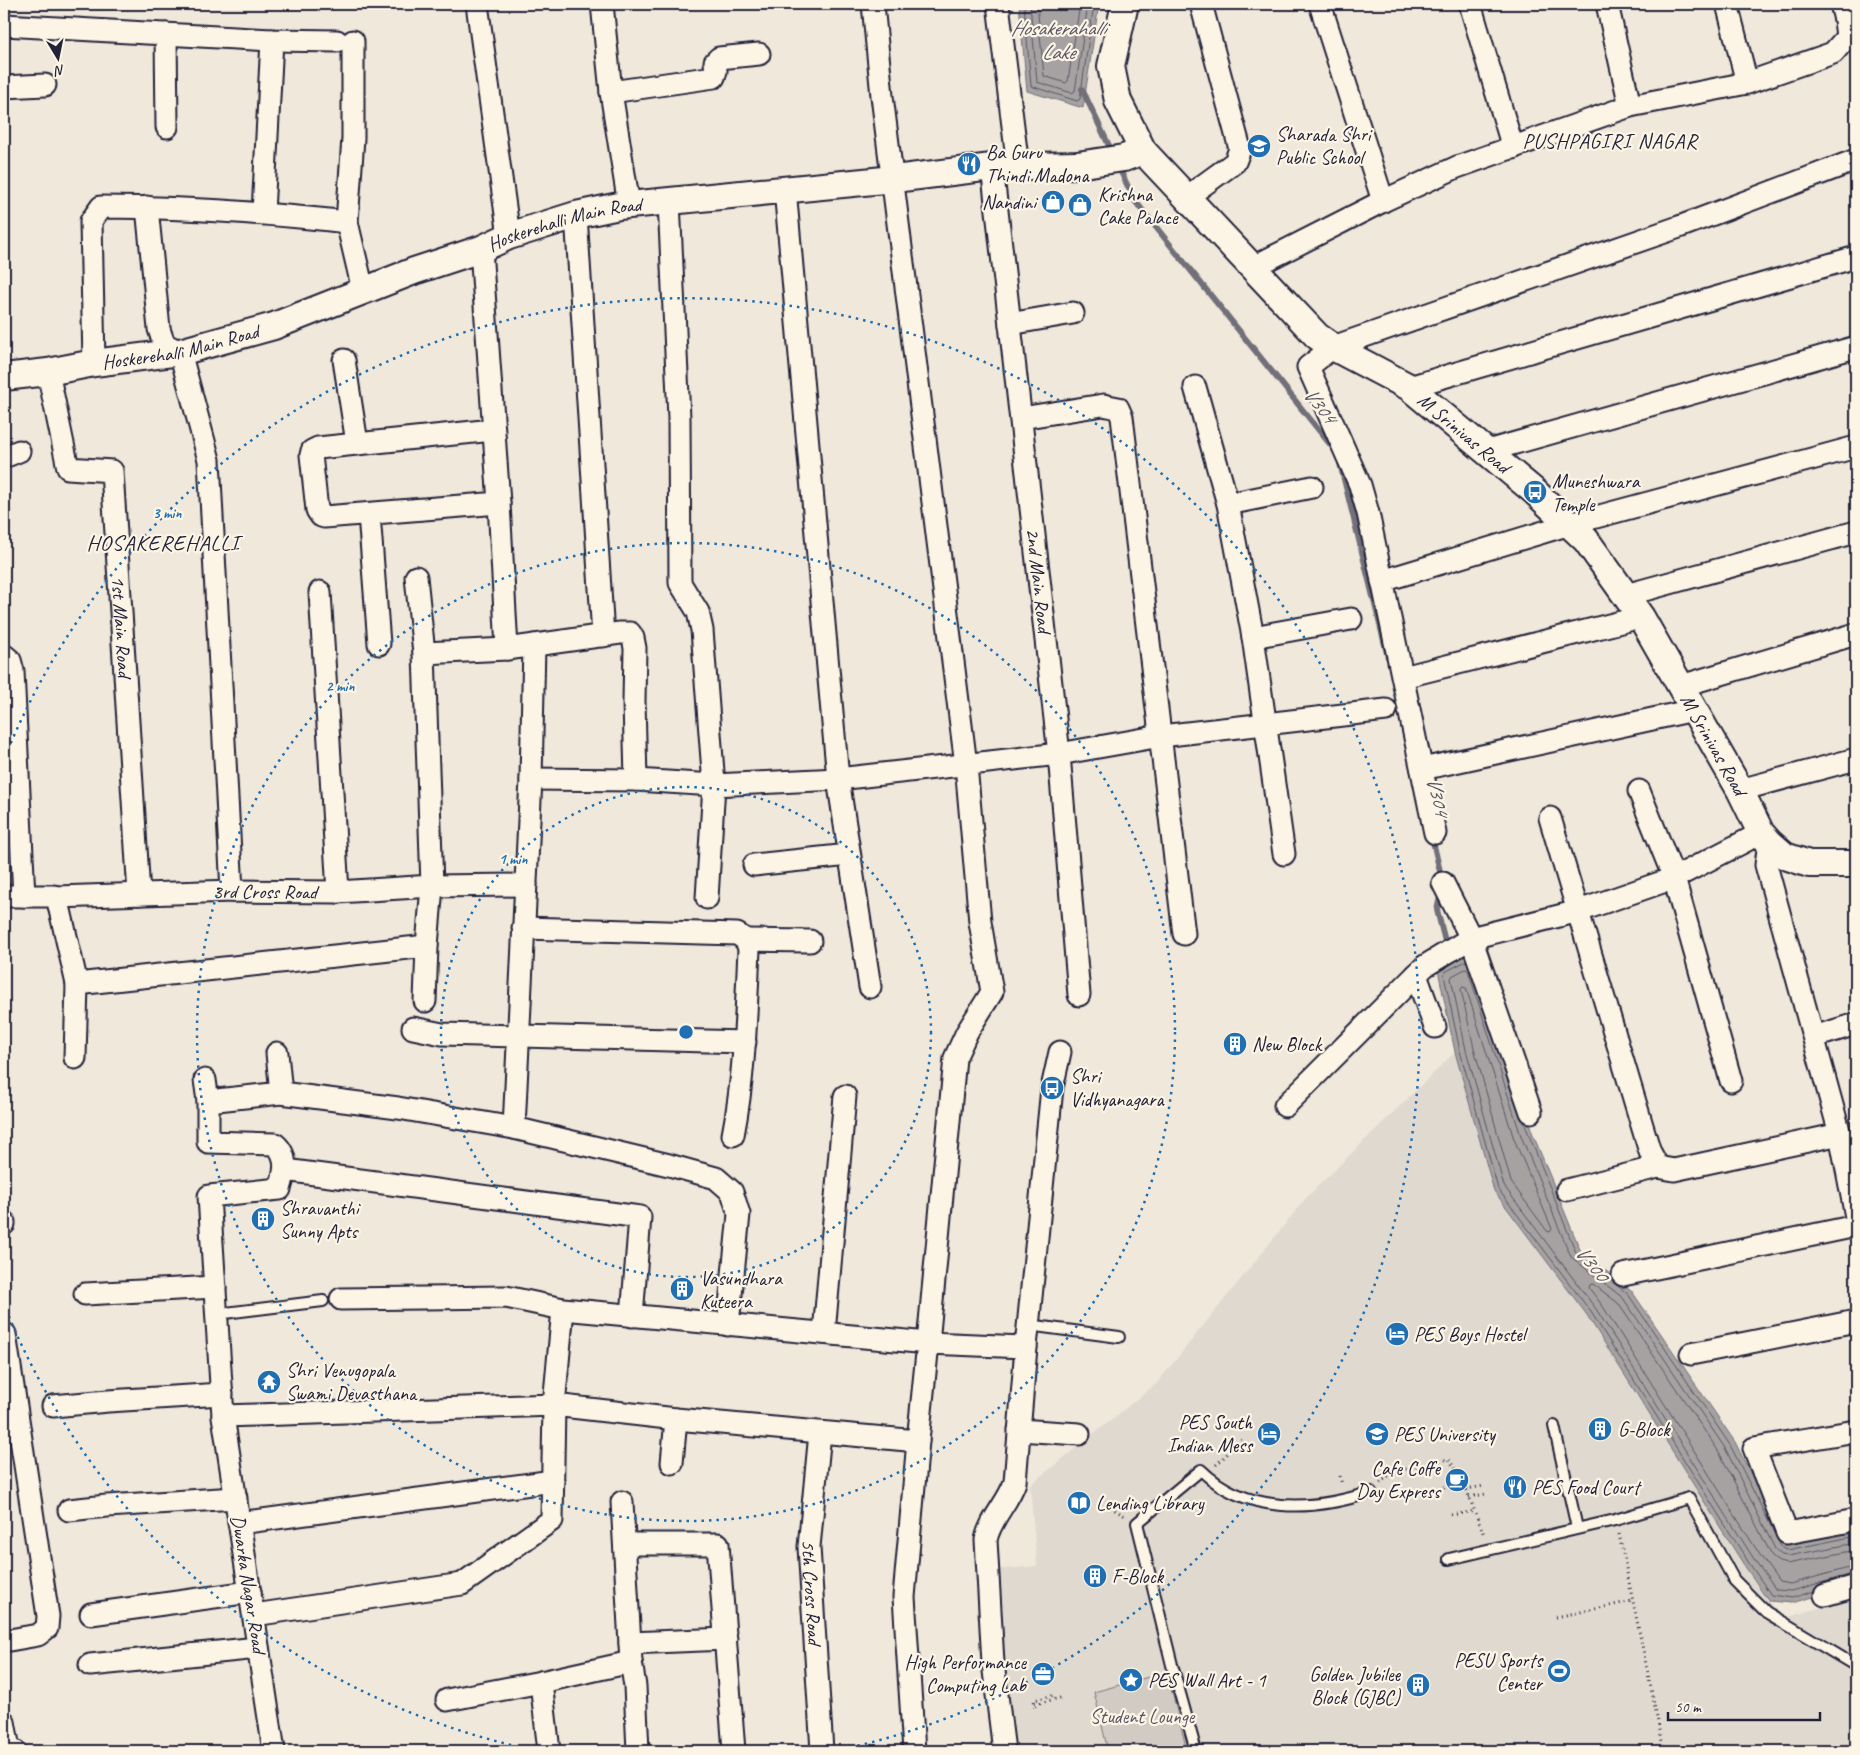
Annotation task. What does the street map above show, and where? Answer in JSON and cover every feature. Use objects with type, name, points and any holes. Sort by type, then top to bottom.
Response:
[{"type":"street","points":[[477,4],[509,236]]},
{"type":"street","points":[[602,4],[611,92],[629,206]]},
{"type":"street","points":[[873,4],[882,96],[894,179],[966,765],[980,922],[992,992],[967,1032],[956,1058],[904,1597],[914,1751]]},
{"type":"street","name":"2nd Main Road","points":[[998,4],[1010,324],[1059,754],[1079,995]]},
{"type":"street","name":"M Srinivas Road","points":[[1125,4],[1111,66],[1118,101],[1133,154],[1187,197],[1317,336],[1333,347],[1409,386],[1487,451],[1586,540],[1641,617],[1740,790],[1765,838],[1785,856],[1809,864],[1856,864]]},
{"type":"street","points":[[1187,197],[1235,162],[1240,149],[1201,4]]},
{"type":"street","points":[[1320,4],[1383,201]]},
{"type":"street","points":[[1470,4],[1513,148]]},
{"type":"street","points":[[1607,4],[1630,106]]},
{"type":"street","points":[[1727,4],[1747,83]]},
{"type":"street","points":[[1252,267],[1457,166],[1630,106],[1747,83],[1833,53],[1846,38],[1845,20],[1840,4]]},
{"type":"street","points":[[4,24],[272,40],[345,41],[353,138],[347,222],[364,290]]},
{"type":"street","points":[[166,34],[167,127]]},
{"type":"street","points":[[263,213],[272,40]]},
{"type":"street","points":[[611,92],[714,77],[716,70],[715,62],[719,58],[759,54]]},
{"type":"street","points":[[4,88],[45,85]]},
{"type":"street","name":"Hoskerehalli Main Road","points":[[4,377],[180,352],[274,326],[364,290],[481,249],[509,236],[576,215],[669,201],[1005,167],[1077,165],[1133,154]]},
{"type":"street","points":[[1435,833],[1368,512],[1360,485],[1308,367],[1333,347],[1679,227],[1856,160]]},
{"type":"street","points":[[785,189],[838,779],[870,987]]},
{"type":"street","points":[[669,201],[679,418],[680,583],[698,612],[702,630],[714,785],[708,898]]},
{"type":"street","points":[[94,363],[91,221],[101,206],[263,213],[347,222]]},
{"type":"street","points":[[147,207],[159,329],[164,344],[180,352],[209,460],[232,891]]},
{"type":"street","points":[[576,215],[603,636]]},
{"type":"street","points":[[481,249],[499,503],[506,649]]},
{"type":"street","points":[[1409,386],[1856,257]]},
{"type":"street","points":[[1010,324],[1073,313]]},
{"type":"street","points":[[1487,451],[1856,347]]},
{"type":"street","points":[[344,360],[357,443]]},
{"type":"street","name":"1st Main Road","points":[[48,372],[68,468],[112,471],[139,894]]},
{"type":"street","points":[[1194,387],[1228,504],[1253,637],[1284,854]]},
{"type":"street","points":[[1021,418],[1103,406],[1118,408],[1122,417],[1184,934]]},
{"type":"street","points":[[493,430],[318,448],[312,451],[311,455],[317,510],[321,516],[330,518],[499,503]]},
{"type":"street","points":[[1382,581],[1570,524],[1856,447]]},
{"type":"street","points":[[1228,504],[1312,487]]},
{"type":"street","points":[[369,514],[379,644]]},
{"type":"street","points":[[1626,595],[1856,532]]},
{"type":"street","points":[[416,577],[424,653],[432,886],[425,1001]]},
{"type":"street","points":[[320,592],[338,892]]},
{"type":"street","points":[[1403,677],[1641,617]]},
{"type":"street","points":[[1253,637],[1350,619]]},
{"type":"street","points":[[424,653],[506,649],[630,633],[633,638],[636,780]]},
{"type":"street","points":[[1681,686],[1856,634]]},
{"type":"street","points":[[514,1128],[531,779],[534,645]]},
{"type":"street","points":[[9,663],[14,896]]},
{"type":"street","points":[[531,779],[636,780],[714,785],[838,779],[1059,754],[1161,736],[1386,710]]},
{"type":"street","points":[[1422,769],[1694,710]]},
{"type":"street","points":[[1740,790],[1856,759]]},
{"type":"street","points":[[1639,790],[1674,878],[1732,1081]]},
{"type":"street","points":[[1550,818],[1650,1152],[1658,1167]]},
{"type":"street","points":[[1285,1106],[1421,971],[1471,938],[1579,911],[1674,878],[1765,838],[1766,865],[1840,1134],[1856,1217]]},
{"type":"street","points":[[754,865],[849,855]]},
{"type":"street","points":[[1443,883],[1471,938],[1532,1112]]},
{"type":"street","name":"3rd Cross Road","points":[[14,896],[57,897],[232,891],[338,892],[432,886],[526,885]]},
{"type":"street","points":[[57,897],[77,984],[74,1058]]},
{"type":"street","points":[[523,928],[737,934],[746,940],[810,941]]},
{"type":"street","points":[[733,1136],[738,1110],[745,1042],[749,949],[746,940]]},
{"type":"street","points":[[77,984],[427,946]]},
{"type":"street","points":[[1421,971],[1435,1027]]},
{"type":"street","points":[[1814,1037],[1856,1024]]},
{"type":"street","points":[[412,1028],[442,1034],[745,1042]]},
{"type":"street","points":[[1004,1751],[994,1663],[986,1540],[988,1531],[1012,1492],[1014,1482],[1052,1088],[1060,1052]]},
{"type":"street","points":[[277,1053],[281,1093]]},
{"type":"street","points":[[632,1316],[640,1217],[285,1170],[282,1150],[275,1144],[208,1142],[207,1091],[281,1093],[398,1108],[514,1128],[716,1178],[732,1192],[738,1214],[728,1325]]},
{"type":"street","points":[[824,1333],[845,1096]]},
{"type":"street","points":[[1567,1190],[1658,1167],[1674,1170],[1840,1134]]},
{"type":"street","name":"Dwarka Nagar Road","points":[[274,1751],[223,1416],[209,1196],[280,1189],[285,1170]]},
{"type":"street","points":[[1622,1275],[1856,1226]]},
{"type":"street","points":[[85,1294],[215,1288]]},
{"type":"street","points":[[332,1300],[506,1297],[563,1309],[632,1316],[928,1343],[1026,1347]]},
{"type":"street","points":[[254,1615],[462,1584],[552,1520],[554,1405],[563,1309]]},
{"type":"street","points":[[1691,1354],[1856,1321]]},
{"type":"street","points":[[4,1641],[38,1635],[47,1628],[48,1616],[5,1334]]},
{"type":"street","points":[[54,1406],[222,1394]]},
{"type":"street","points":[[223,1416],[554,1405],[676,1419],[918,1441]]},
{"type":"street","points":[[672,1463],[676,1419]]},
{"type":"street","points":[[1019,1430],[1080,1434]]},
{"type":"street","points":[[1856,1431],[1754,1448],[1787,1533],[1856,1520]]},
{"type":"street","name":"5th Cross Road","points":[[820,1433],[809,1547],[822,1751]]},
{"type":"street","points":[[239,1523],[552,1481]]},
{"type":"street","points":[[69,1510],[236,1498]]},
{"type":"street","points":[[622,1502],[638,1751]]},
{"type":"street","points":[[625,1544],[718,1544],[734,1751]]},
{"type":"street","points":[[1826,1595],[1856,1586]]},
{"type":"street","points":[[91,1614],[250,1592]]},
{"type":"street","points":[[447,1700],[541,1682],[631,1653],[726,1639]]},
{"type":"street","points":[[90,1665],[258,1648]]},
{"type":"street","points":[[541,1682],[548,1751]]},
{"type":"street","points":[[4,1722],[9,1749],[15,1751]]},
{"type":"lane","points":[[217,1314],[332,1300]]},
{"type":"lane","points":[[1028,1325],[1119,1337]]},
{"type":"lane","points":[[1554,1426],[1577,1528]]},
{"type":"lane","points":[[1196,1751],[1136,1523],[1201,1470],[1228,1490],[1261,1503],[1300,1506],[1345,1501],[1370,1492]]},
{"type":"lane","points":[[1449,1559],[1615,1520],[1689,1498],[1734,1580],[1766,1612],[1851,1663],[1856,1662]]},
{"type":"path","points":[[1206,1474],[1242,1439]]},
{"type":"path","points":[[1370,1492],[1393,1472],[1449,1459],[1464,1484],[1489,1549]]},
{"type":"path","points":[[1444,1487],[1464,1484]]},
{"type":"path","points":[[1466,1489],[1484,1486]]},
{"type":"path","points":[[1469,1497],[1486,1494]]},
{"type":"path","points":[[1106,1505],[1136,1523]]},
{"type":"path","points":[[1451,1515],[1475,1511]]},
{"type":"path","points":[[1615,1520],[1664,1751]]},
{"type":"path","points":[[1556,1616],[1633,1601]]},
{"type":"path","points":[[1055,1695],[1034,1700],[1035,1705],[1062,1699]]},
{"type":"shaded area","name":"PES University","points":[[1455,1052],[1494,1191],[1587,1315],[1773,1608],[1789,1617],[1856,1597],[1856,1751],[1013,1751],[993,1570],[1037,1566],[1030,1485],[1157,1383],[1307,1197]]},
{"type":"green space","name":"Student Lounge","points":[[1167,1672],[1187,1751],[1108,1751],[1094,1692]]},
{"type":"water","name":"Hosakerahalli Lake","points":[[1019,4],[1099,4],[1083,108],[1027,91]]},
{"type":"water","points":[[1474,952],[1532,1132],[1581,1252],[1631,1290],[1735,1442],[1786,1545],[1856,1531],[1856,1584],[1792,1603],[1769,1601],[1744,1565],[1587,1315],[1494,1191],[1455,1052],[1438,970]]},
{"type":"waterway","name":"V304","points":[[1082,89],[1113,154]]},
{"type":"waterway","name":"V304","points":[[1118,166],[1135,201],[1334,449]]},
{"type":"waterway","name":"V304","points":[[1340,463],[1388,657]]},
{"type":"waterway","name":"V304","points":[[1432,837],[1442,880]]},
{"type":"waterway","name":"V300","points":[[1441,893],[1437,910],[1447,949]]},
{"type":"place","name":"Sharada Shri Public School","points":[[1259,146]]},
{"type":"place","name":"Ba Guru Thindi Madona","points":[[969,164]]},
{"type":"place","name":"Nandini","points":[[1053,202]]},
{"type":"place","name":"Krishna Cake Palace","points":[[1080,205]]},
{"type":"place","name":"Muneshwara Temple","points":[[1535,492]]},
{"type":"place","name":"New Block","points":[[1235,1044]]},
{"type":"place","name":"Shri Vidhyanagara","points":[[1052,1088]]},
{"type":"place","name":"Shravanthi Sunny Apts","points":[[263,1219]]},
{"type":"place","name":"Vasundhara Kuteera","points":[[682,1289]]},
{"type":"place","name":"PES Boys Hostel","points":[[1397,1334]]},
{"type":"place","name":"Shri Venugopala Swami Devasthana","points":[[269,1382]]},
{"type":"place","name":"G-Block","points":[[1600,1429]]},
{"type":"place","name":"PES South Indian Mess","points":[[1269,1434]]},
{"type":"place","name":"PES University","points":[[1377,1434]]},
{"type":"place","name":"Cafe Coffe Day Express","points":[[1457,1480]]},
{"type":"place","name":"PES Food Court","points":[[1515,1487]]},
{"type":"place","name":"Lending Library","points":[[1079,1503]]},
{"type":"place","name":"F-Block","points":[[1095,1576]]},
{"type":"place","name":"PESU Sports Center","points":[[1559,1671]]},
{"type":"place","name":"High Performance Computing Lab","points":[[1043,1674]]},
{"type":"place","name":"PES Wall Art - 1","points":[[1131,1680]]},
{"type":"place","name":"Golden Jubilee Block (GJBC)","points":[[1418,1685]]},
{"type":"district","name":"PUSHPAGIRI NAGAR","points":[[1610,141]]},
{"type":"district","name":"HOSAKEREHALLI","points":[[163,542]]}]
